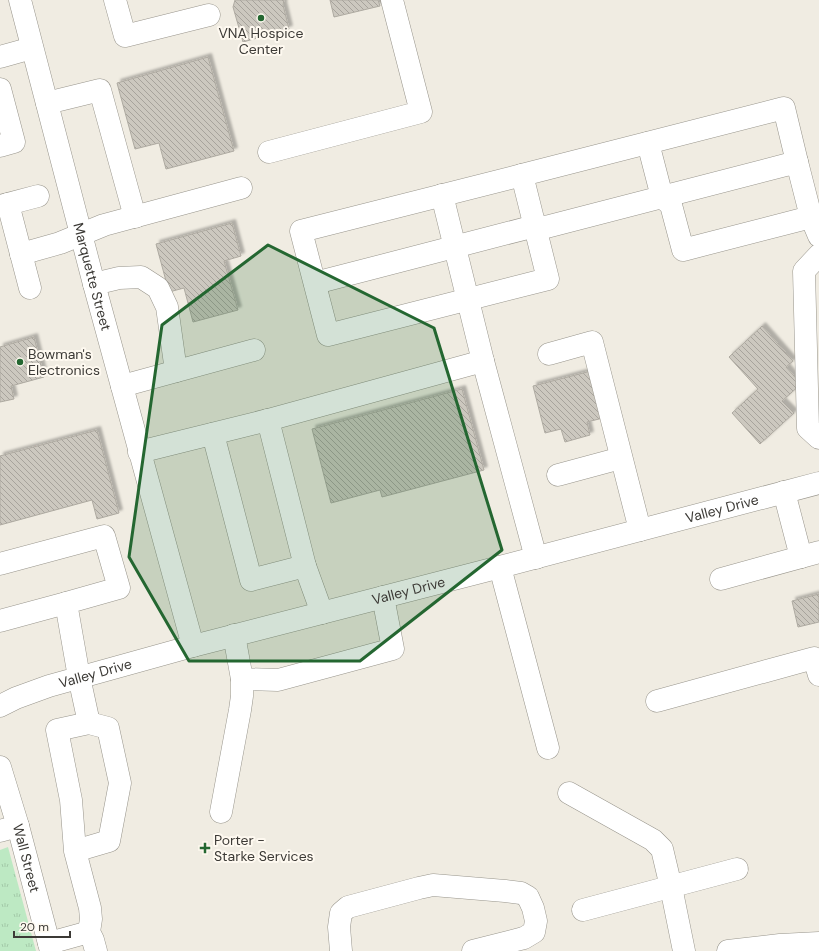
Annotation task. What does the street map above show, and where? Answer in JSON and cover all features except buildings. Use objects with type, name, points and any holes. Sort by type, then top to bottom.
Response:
[{"type":"street","name":"Marquette Street","points":[[20,0],[94,284],[192,646]]},
{"type":"street","points":[[115,0],[125,36],[209,15]]},
{"type":"street","points":[[269,152],[421,112],[392,0]]},
{"type":"street","points":[[0,57],[32,48]]},
{"type":"street","points":[[0,89],[14,142],[0,146]]},
{"type":"street","points":[[47,103],[100,90],[135,217]]},
{"type":"street","points":[[522,174],[548,279],[328,335],[301,231],[522,174],[784,108],[815,226],[683,250],[671,205],[662,198],[648,143]]},
{"type":"street","points":[[315,283],[535,226],[546,227],[662,198],[797,162]]},
{"type":"street","points":[[21,254],[60,244],[104,225],[241,188]]},
{"type":"street","points":[[442,195],[483,361],[536,558]]},
{"type":"street","points":[[30,288],[21,254],[4,205],[38,196]]},
{"type":"street","points":[[819,255],[804,271],[808,428],[819,438]]},
{"type":"street","points":[[94,284],[119,278],[141,277],[158,288],[167,307],[176,371]]},
{"type":"street","points":[[549,354],[592,342],[640,530]]},
{"type":"street","points":[[122,386],[254,350]]},
{"type":"street","points":[[139,452],[268,420],[483,361]]},
{"type":"street","points":[[268,420],[305,566],[322,613]]},
{"type":"street","points":[[213,434],[251,580],[305,566]]},
{"type":"street","points":[[558,475],[621,458]]},
{"type":"street","name":"Valley Drive","points":[[0,706],[16,698],[49,686],[192,646],[536,558],[819,483]]},
{"type":"street","points":[[720,579],[810,554],[784,492]]},
{"type":"street","points":[[0,564],[104,536],[119,588],[0,620]]},
{"type":"street","points":[[500,567],[548,748]]},
{"type":"street","points":[[242,679],[278,680],[394,649],[383,596]]},
{"type":"street","points":[[66,603],[79,678],[89,723]]},
{"type":"street","points":[[221,812],[242,696],[242,679],[234,635]]},
{"type":"street","points":[[657,701],[817,663]]},
{"type":"street","points":[[50,947],[93,941],[90,908],[75,851],[71,800],[57,730],[89,723],[108,728],[120,783],[109,841],[75,851]]},
{"type":"street","name":"Wall Street","points":[[0,767],[9,828],[50,947]]},
{"type":"street","points":[[569,793],[653,840],[662,849],[684,951]]},
{"type":"street","points":[[583,910],[737,869]]},
{"type":"street","points":[[341,951],[339,927],[341,913],[348,907],[419,888],[433,886],[505,891],[521,893],[528,897],[533,908],[536,921],[534,932],[524,938],[473,951]]},
{"type":"street","points":[[728,951],[780,945],[819,943]]},
{"type":"highlighted area","points":[[268,245],[434,328],[502,550],[360,661],[189,661],[129,557],[162,325]]},
{"type":"green space","points":[[8,847],[36,951],[0,951],[0,850]]},
{"type":"place","name":"VNA Hospice Center","points":[[261,18]]},
{"type":"place","name":"Bowman's Electronics","points":[[20,362]]},
{"type":"place","name":"Porter - Starke Services","points":[[205,848]]}]
